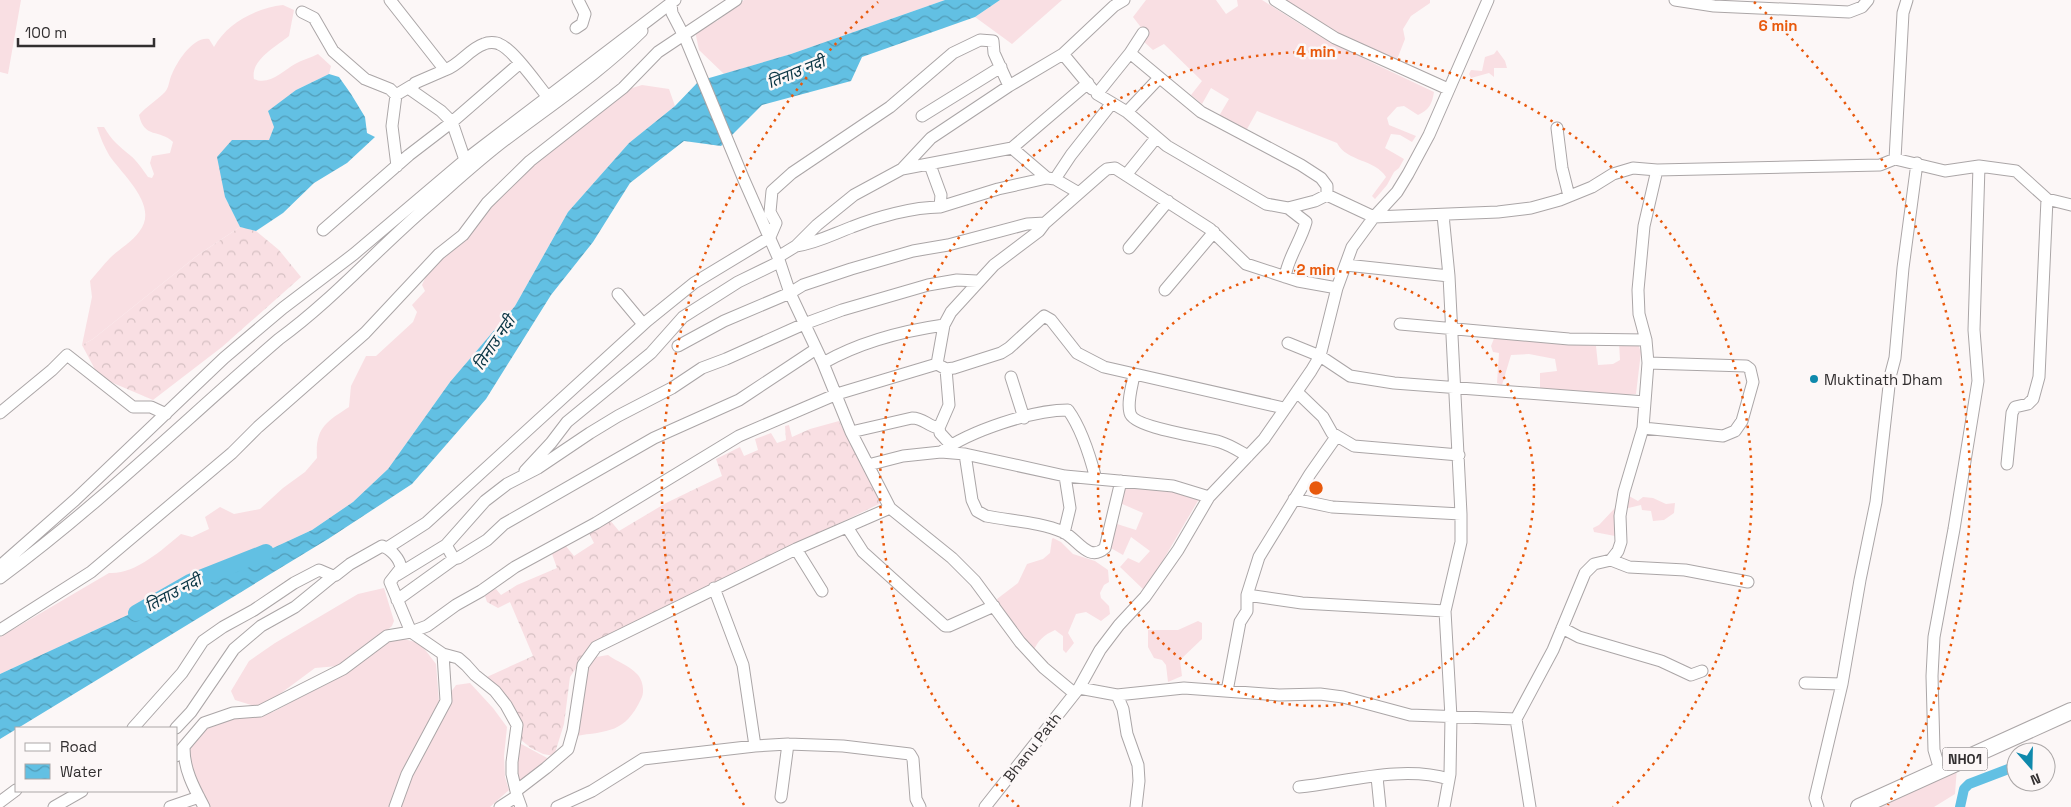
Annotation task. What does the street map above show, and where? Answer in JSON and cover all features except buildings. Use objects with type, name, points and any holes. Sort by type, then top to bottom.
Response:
[{"type":"highway","name":"NH01","points":[[1859,807],[2071,711]]},
{"type":"street","points":[[390,0],[445,70]]},
{"type":"street","points":[[576,28],[582,24],[585,14],[578,0]]},
{"type":"street","points":[[0,630],[91,572],[232,453],[258,427],[365,333],[439,254],[463,235],[487,204],[530,160],[623,88],[658,52],[685,37],[736,0]]},
{"type":"street","points":[[518,478],[551,443],[567,422],[651,353],[683,317],[738,282],[778,260],[854,195],[902,169],[932,138],[1009,86],[1063,54],[1114,6],[1124,0]]},
{"type":"street","points":[[1275,0],[1335,38],[1448,89]]},
{"type":"street","name":"Bhanu Path","points":[[986,807],[1076,691],[1100,650],[1119,625],[1145,597],[1178,550],[1210,497],[1276,424],[1284,408],[1297,392],[1320,356],[1337,288],[1352,247],[1374,217],[1397,192],[1408,174],[1429,135],[1488,0]]},
{"type":"street","points":[[1675,0],[1714,6],[1801,5],[1849,12],[1862,7],[1868,0]]},
{"type":"street","points":[[1894,159],[1903,13],[1906,0]]},
{"type":"street","points":[[673,2],[672,13],[685,37],[744,180],[770,237],[790,293],[823,363],[851,432],[890,508],[952,558],[975,581],[1020,642],[1044,668],[1076,691],[1116,695],[1184,688],[1280,695],[1320,694],[1343,697],[1410,715],[1516,719]]},
{"type":"street","points":[[0,566],[75,500],[224,358],[284,308],[354,254],[465,160],[673,2]]},
{"type":"street","points":[[302,12],[314,18],[333,51],[365,79],[390,89],[396,95]]},
{"type":"street","points":[[0,578],[48,542],[117,484],[272,345],[307,318],[380,247],[430,203],[506,139],[623,50],[644,29],[644,23]]},
{"type":"street","points":[[1097,94],[1130,53],[1142,33]]},
{"type":"street","points":[[387,548],[426,523],[644,324],[694,284],[770,237],[776,224],[770,212],[772,191],[792,173],[890,107],[953,53],[980,40],[993,40],[994,53],[1009,86]]},
{"type":"street","points":[[396,95],[455,66],[483,44],[497,42],[504,46],[520,63],[547,96]]},
{"type":"street","points":[[1130,53],[1201,112],[1301,165],[1321,178],[1327,186],[1327,195]]},
{"type":"street","points":[[1063,54],[1097,94],[1127,112],[1156,138],[1188,160],[1266,204],[1288,208],[1315,201],[1327,195]]},
{"type":"street","points":[[323,230],[520,63]]},
{"type":"street","points":[[922,116],[1001,67]]},
{"type":"street","points":[[1127,112],[1159,78]]},
{"type":"street","points":[[902,169],[1012,148],[1088,84]]},
{"type":"street","points":[[411,86],[411,90],[452,122],[465,160]]},
{"type":"street","points":[[396,95],[392,126],[397,166]]},
{"type":"street","points":[[796,246],[822,240],[873,220],[930,207],[940,207],[998,189],[1051,178],[1112,103]]},
{"type":"street","points":[[1557,128],[1568,196]]},
{"type":"street","points":[[1126,175],[1156,138]]},
{"type":"street","points":[[1012,148],[1051,178],[1079,192]]},
{"type":"street","points":[[1327,195],[1374,217],[1498,212],[1530,208],[1568,196],[1592,187],[1613,174],[1633,168],[1657,170],[1880,165],[1894,159],[1945,171],[1979,166],[2016,171],[2047,199],[2071,205]]},
{"type":"street","points":[[1818,807],[1815,798],[1842,684],[1876,502],[1890,377],[1896,358],[1903,268],[1917,163]]},
{"type":"street","points":[[930,165],[941,195],[940,207]]},
{"type":"street","points":[[1940,770],[1934,750],[1932,676],[1934,637],[1978,381],[1974,330],[1979,166]]},
{"type":"street","points":[[951,445],[939,428],[949,405],[941,366],[944,325],[951,312],[994,264],[1039,231],[1045,223],[1079,192],[1108,169],[1115,168],[1214,232],[1246,264],[1285,277],[1337,288]]},
{"type":"street","points":[[1611,560],[1618,551],[1621,542],[1620,516],[1624,492],[1643,428],[1648,363],[1646,340],[1639,314],[1638,290],[1644,226],[1657,170]]},
{"type":"street","points":[[2007,464],[2012,413],[2016,406],[2028,404],[2033,399],[2039,377],[2047,199]]},
{"type":"street","points":[[1128,248],[1168,201]]},
{"type":"street","points":[[1285,277],[1287,264],[1302,235],[1315,201]]},
{"type":"street","points":[[1288,208],[1306,222]]},
{"type":"street","points":[[1442,215],[1449,276],[1462,514],[1461,542],[1445,611],[1451,717],[1449,779],[1444,807]]},
{"type":"street","points":[[678,346],[724,321],[790,293],[803,285],[878,260],[948,245],[1027,224],[1045,223]]},
{"type":"street","points":[[1165,290],[1214,232]]},
{"type":"street","points":[[1346,265],[1449,276]]},
{"type":"street","points":[[521,807],[512,774],[517,725],[506,705],[495,691],[458,658],[442,654],[411,632],[390,582],[397,575],[446,546],[485,501],[507,484],[538,468],[561,451],[618,416],[672,388],[702,368],[804,324],[842,310],[928,285],[957,280],[977,281]]},
{"type":"street","points":[[618,294],[644,324]]},
{"type":"street","points":[[170,807],[202,802],[186,770],[180,752],[204,723],[233,712],[260,711],[343,669],[386,636],[411,632],[427,626],[456,604],[481,591],[516,567],[596,523],[739,436],[836,394],[941,366],[967,364],[1010,348],[1044,316],[1051,320],[1077,353],[1104,367],[1284,408]]},
{"type":"street","points":[[1400,324],[1569,339],[1646,340]]},
{"type":"street","points":[[823,363],[882,338],[916,329],[944,325]]},
{"type":"street","points":[[1288,343],[1320,356],[1350,376],[1394,384],[1645,402]]},
{"type":"street","points":[[397,600],[454,559],[487,540],[504,524],[654,438],[739,400],[816,349]]},
{"type":"street","points":[[0,413],[52,370],[67,355],[133,408],[151,408],[166,414]]},
{"type":"street","points":[[1643,428],[1723,436],[1735,431],[1742,421],[1753,382],[1750,370],[1746,366],[1648,363]]},
{"type":"street","points":[[1134,374],[1130,402],[1132,418],[1144,425],[1222,442],[1248,456]]},
{"type":"street","points":[[1011,377],[1024,418]]},
{"type":"street","points":[[1297,392],[1323,417],[1336,437],[1354,446],[1460,455]]},
{"type":"street","points":[[941,452],[974,434],[1043,412],[1068,410],[1074,418],[1091,460],[1096,479]]},
{"type":"street","points":[[851,432],[912,418],[921,418],[930,426],[939,428]]},
{"type":"street","points":[[1227,691],[1240,622],[1247,611],[1247,595],[1259,557],[1294,499],[1336,437]]},
{"type":"street","points":[[868,465],[903,456],[941,452],[965,454],[1065,476],[1173,486],[1210,497]]},
{"type":"street","points":[[965,454],[972,500],[976,511],[986,516],[1064,533],[1076,544],[1092,554],[1100,552],[1105,548],[1121,481]]},
{"type":"street","points":[[1064,533],[1070,508],[1065,476]]},
{"type":"street","points":[[1294,499],[1332,507],[1462,514]]},
{"type":"street","points":[[500,807],[568,748],[573,731],[583,665],[596,647],[796,549],[890,508]]},
{"type":"street","points":[[847,527],[863,552],[944,626],[994,606]]},
{"type":"street","points":[[178,727],[182,724],[196,705],[234,649],[261,626],[295,607],[350,564],[382,546],[387,548],[400,562],[401,568],[397,575]]},
{"type":"street","points":[[446,546],[454,559]]},
{"type":"street","points":[[796,549],[822,590]]},
{"type":"street","points":[[1530,807],[1516,719],[1553,650],[1585,573],[1594,564],[1611,560],[1629,568],[1685,570],[1748,582]]},
{"type":"street","points":[[135,727],[182,673],[203,641],[294,583],[319,570],[333,576]]},
{"type":"street","points":[[714,588],[744,665],[755,746]]},
{"type":"street","points":[[1247,595],[1302,603],[1445,611]]},
{"type":"street","points":[[1562,628],[1578,637],[1661,661],[1691,675],[1702,671]]},
{"type":"street","points":[[395,807],[407,774],[446,702],[442,654]]},
{"type":"street","points":[[1805,683],[1842,684]]},
{"type":"street","points":[[1116,695],[1123,709],[1127,734],[1138,765],[1139,781],[1136,807]]},
{"type":"street","points":[[781,797],[788,744]]},
{"type":"street","points":[[557,807],[592,791],[643,759],[788,744],[843,746],[910,754],[913,759],[916,799],[920,807]]},
{"type":"street","points":[[1299,787],[1403,774],[1437,776],[1449,779]]},
{"type":"street","points":[[1377,776],[1380,807]]},
{"type":"street","points":[[0,802],[15,791]]},
{"type":"street","points":[[54,807],[80,792]]},
{"type":"green space","points":[[0,0],[21,0],[8,74],[0,72]]},
{"type":"green space","points":[[744,0],[945,0],[791,54],[724,74],[699,50],[695,31],[717,21]]},
{"type":"green space","points":[[1000,0],[1062,0],[1012,44],[975,17]]},
{"type":"green space","points":[[1146,0],[1216,0],[1226,14],[1238,6],[1237,0],[1262,0],[1308,29],[1434,92],[1429,106],[1422,113],[1418,115],[1404,106],[1397,107],[1387,118],[1389,125],[1416,136],[1412,142],[1400,135],[1391,134],[1385,148],[1404,159],[1387,185],[1375,199],[1372,196],[1386,177],[1375,167],[1347,154],[1337,143],[1257,111],[1246,131],[1219,116],[1229,99],[1211,88],[1202,104],[1191,95],[1202,81],[1164,44],[1153,50],[1142,40],[1146,34],[1133,17]]},
{"type":"green space","points":[[1276,0],[1430,0],[1430,3],[1411,16],[1403,29],[1405,39],[1396,62],[1358,48]]},
{"type":"green space","points":[[283,5],[294,10],[289,36],[260,60],[254,72],[254,79],[265,81],[318,54],[331,66],[329,74],[296,90],[274,127],[269,141],[233,140],[225,197],[240,227],[198,255],[93,339],[82,345],[92,297],[90,281],[110,258],[136,236],[144,222],[145,212],[137,192],[109,155],[97,127],[104,127],[116,143],[135,160],[148,177],[152,178],[154,174],[150,163],[152,156],[170,153],[173,142],[145,128],[141,123],[139,115],[166,90],[172,74],[186,51],[203,39],[209,39],[214,47],[226,31],[243,18],[263,9]]},
{"type":"green space","points":[[1497,50],[1505,61],[1507,68],[1494,68],[1494,77],[1489,73],[1471,78],[1469,74],[1471,70],[1482,71],[1485,57],[1494,54]]},
{"type":"green space","points":[[642,85],[669,89],[675,106],[629,143],[568,212],[515,306],[450,382],[388,469],[353,502],[312,530],[0,674],[0,637],[109,573],[118,573],[138,566],[181,534],[192,537],[209,529],[205,517],[220,507],[234,514],[260,509],[283,488],[305,472],[317,458],[318,439],[324,427],[334,417],[349,407],[351,386],[366,356],[376,356],[413,322],[417,312],[412,305],[425,291],[422,285],[432,263],[479,222],[489,211],[486,206],[531,163],[596,117],[629,89]]},
{"type":"green space","points":[[240,227],[256,231],[279,250],[301,277],[222,347],[153,400],[99,377],[82,345],[93,339],[198,255]]},
{"type":"green space","points":[[1495,336],[1596,346],[1598,365],[1613,364],[1620,360],[1619,343],[1627,346],[1638,344],[1641,352],[1636,394],[1611,397],[1540,388],[1540,373],[1557,371],[1555,359],[1529,354],[1511,355],[1502,385],[1497,383],[1499,353],[1493,352],[1491,346]]},
{"type":"green space","points":[[839,421],[881,503],[593,643],[570,677],[564,724],[554,756],[543,754],[531,748],[516,736],[505,711],[478,681],[533,656],[510,602],[498,608],[487,602],[484,593],[496,589],[501,595],[517,585],[557,568],[552,554],[565,545],[574,556],[594,543],[589,533],[609,519],[619,531],[666,503],[722,476],[716,459],[740,447],[744,456],[758,450],[755,439],[771,433],[777,443],[786,440],[785,426],[789,425],[792,437],[810,429]]},
{"type":"green space","points":[[1124,485],[1181,492],[1199,499],[1145,591],[1120,567],[1128,558],[1139,563],[1150,551],[1131,537],[1123,555],[1109,547],[1117,524],[1136,530],[1143,513],[1120,503]]},
{"type":"green space","points":[[1629,496],[1638,501],[1643,497],[1653,498],[1666,504],[1675,503],[1674,513],[1664,520],[1653,521],[1651,511],[1642,510],[1641,505],[1624,509]]},
{"type":"green space","points":[[1615,508],[1617,524],[1615,536],[1594,532],[1593,528],[1599,525]]},
{"type":"green space","points":[[1053,538],[1061,542],[1073,554],[1095,561],[1108,570],[1109,582],[1104,585],[1100,593],[1101,598],[1109,606],[1110,614],[1101,621],[1086,612],[1076,614],[1068,633],[1074,643],[1066,653],[1063,650],[1063,636],[1055,630],[1042,638],[1033,652],[1001,613],[997,599],[1018,583],[1027,564],[1043,559],[1050,553]]},
{"type":"green space","points":[[384,588],[394,621],[392,626],[368,647],[338,666],[315,668],[261,708],[235,700],[231,691],[249,661],[275,643],[358,594]]},
{"type":"green space","points":[[1198,621],[1202,623],[1202,639],[1180,660],[1182,676],[1168,682],[1166,665],[1162,660],[1154,658],[1148,647],[1148,630],[1178,630]]},
{"type":"green space","points":[[395,637],[420,643],[436,664],[439,701],[390,807],[207,807],[186,753],[207,726],[224,720],[273,712],[336,677]]},
{"type":"green space","points":[[608,655],[631,668],[637,674],[642,683],[642,696],[635,710],[622,724],[606,731],[575,736],[576,684],[596,657]]},
{"type":"green space","points":[[470,683],[493,708],[507,727],[504,756],[505,777],[509,790],[490,807],[398,807],[441,706],[456,685]]},
{"type":"green space","points":[[512,739],[549,759],[513,789]]},
{"type":"green space","points":[[1957,767],[1955,794],[1934,807],[1868,807]]},
{"type":"water","points":[[945,0],[1000,0],[975,17],[862,57],[851,81],[762,105],[721,146],[684,141],[630,183],[593,242],[551,295],[486,399],[412,484],[328,539],[20,727],[15,727],[15,730],[0,739],[0,674],[312,530],[353,502],[388,469],[450,382],[515,306],[568,212],[629,143],[675,106],[699,81],[791,54]]},
{"type":"water","points":[[329,74],[339,77],[365,117],[367,133],[375,137],[347,163],[314,183],[283,213],[256,231],[240,227],[225,197],[217,157],[232,140],[269,140],[274,127],[268,111],[296,90]]},
{"type":"waterway","name":"तिनाउ नदी","points":[[136,613],[190,582],[266,552]]},
{"type":"waterway","points":[[1960,807],[1964,789],[1969,784],[2006,770]]},
{"type":"place","name":"Muktinath Dham","points":[[1814,379]]}]
